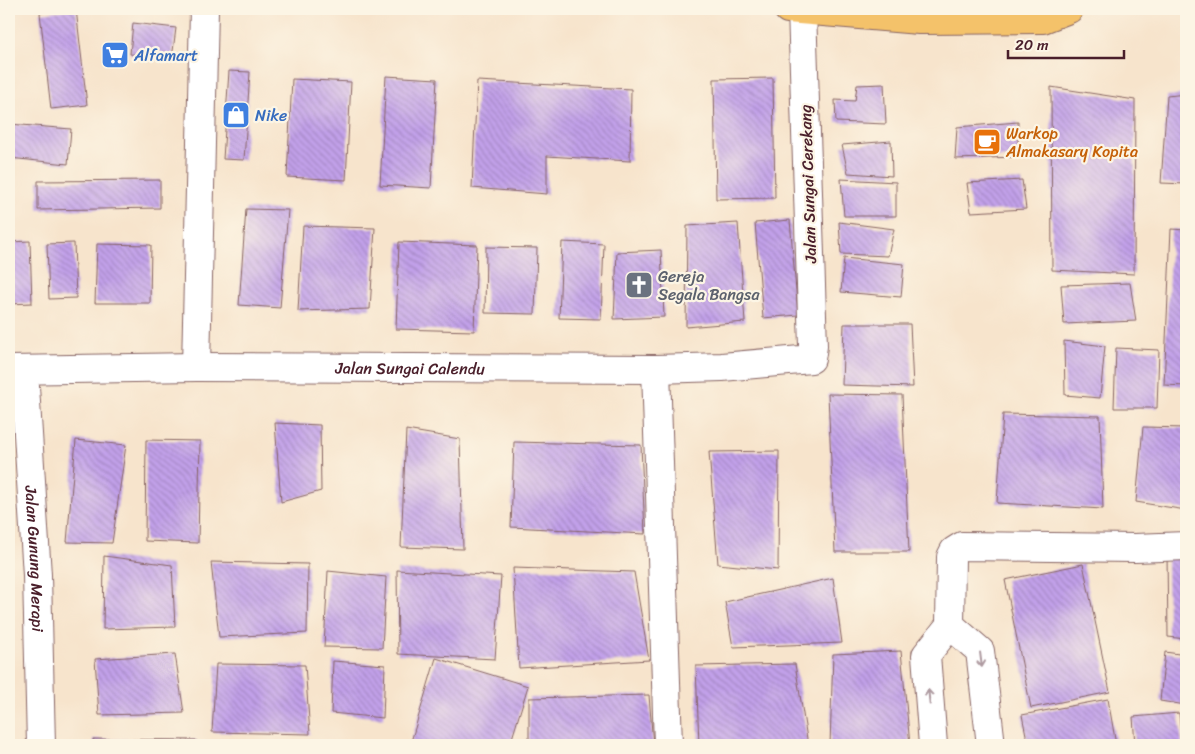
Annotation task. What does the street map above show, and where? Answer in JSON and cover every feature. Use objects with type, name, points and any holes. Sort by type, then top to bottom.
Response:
[{"type":"main road","points":[[795,9],[919,20],[1043,19],[1069,9]]},
{"type":"street","points":[[196,367],[204,9]]},
{"type":"street","name":"Jalan Sungai Cerekang","points":[[795,9],[813,346],[810,359]]},
{"type":"street","name":"Jalan Sungai Calendu","points":[[16,370],[196,367],[656,369],[722,368],[810,359]]},
{"type":"street","points":[[656,369],[668,745]]},
{"type":"street","name":"Jalan Gunung Merapi","points":[[16,370],[37,575],[41,745]]},
{"type":"street","points":[[934,745],[926,655],[950,626],[951,557],[954,551],[962,546],[1135,548],[1186,546]]},
{"type":"street","points":[[950,626],[980,651],[990,745]]},
{"type":"building","points":[[76,9],[87,105],[51,109],[40,13]]},
{"type":"building","points":[[133,23],[176,28],[172,59],[130,54]]},
{"type":"building","name":"Nike","points":[[229,71],[250,72],[244,160],[223,159]]},
{"type":"building","points":[[386,76],[437,79],[431,188],[380,185]]},
{"type":"building","points":[[773,78],[775,198],[716,199],[714,79]]},
{"type":"building","points":[[292,79],[351,82],[346,180],[287,177]]},
{"type":"building","points":[[477,81],[631,89],[630,161],[547,156],[547,194],[472,188]]},
{"type":"building","points":[[884,84],[886,124],[836,122],[835,100],[855,101],[857,85]]},
{"type":"building","points":[[1051,87],[1135,100],[1134,274],[1052,270]]},
{"type":"building","points":[[1186,94],[1186,184],[1161,183],[1167,96]]},
{"type":"building","name":"Warkop Almakasary Kopita","points":[[1018,122],[1018,157],[955,159],[957,127]]},
{"type":"building","points":[[9,124],[71,129],[68,164],[9,158]]},
{"type":"building","points":[[891,141],[892,176],[848,173],[842,145]]},
{"type":"building","points":[[841,179],[896,182],[896,216],[844,216]]},
{"type":"building","points":[[160,180],[160,208],[38,210],[38,181]]},
{"type":"building","points":[[1022,180],[1026,209],[971,212],[967,183]]},
{"type":"building","points":[[246,209],[288,210],[280,308],[239,305]]},
{"type":"building","points":[[790,220],[798,315],[763,318],[755,223]]},
{"type":"building","points":[[839,222],[894,229],[888,256],[841,254]]},
{"type":"building","points":[[738,223],[745,322],[686,327],[687,226]]},
{"type":"building","points":[[303,226],[375,228],[370,309],[298,311]]},
{"type":"building","points":[[1171,229],[1186,230],[1186,386],[1164,385]]},
{"type":"building","points":[[30,241],[32,303],[9,304],[9,242]]},
{"type":"building","points":[[399,242],[477,245],[474,331],[396,329]]},
{"type":"building","points":[[562,242],[604,244],[601,319],[559,318]]},
{"type":"building","points":[[74,243],[76,298],[49,299],[47,244]]},
{"type":"building","points":[[97,244],[151,245],[150,303],[95,303]]},
{"type":"building","points":[[486,247],[537,248],[535,314],[485,313]]},
{"type":"building","name":"Gereja Segala Bangsa","points":[[661,250],[664,317],[614,319],[617,252]]},
{"type":"building","points":[[844,258],[904,264],[901,297],[841,292]]},
{"type":"building","points":[[1130,283],[1136,321],[1064,324],[1061,285]]},
{"type":"building","points":[[844,324],[910,324],[913,387],[842,385]]},
{"type":"building","points":[[1064,341],[1105,346],[1100,398],[1065,395]]},
{"type":"building","points":[[1116,348],[1159,350],[1157,408],[1114,408]]},
{"type":"building","points":[[828,394],[902,395],[909,552],[835,552]]},
{"type":"building","points":[[1003,414],[1100,416],[1103,509],[997,503]]},
{"type":"building","points":[[275,423],[320,425],[321,491],[281,502]]},
{"type":"building","points":[[1143,427],[1186,428],[1186,510],[1136,502]]},
{"type":"building","points":[[406,430],[460,439],[463,549],[401,547]]},
{"type":"building","points":[[76,440],[126,445],[112,543],[67,542]]},
{"type":"building","points":[[146,440],[200,441],[198,543],[145,541]]},
{"type":"building","points":[[514,442],[641,445],[645,534],[511,527]]},
{"type":"building","points":[[779,451],[778,570],[718,564],[709,452]]},
{"type":"building","points":[[1167,554],[1186,555],[1186,639],[1168,637]]},
{"type":"building","points":[[104,556],[172,565],[175,627],[103,629]]},
{"type":"building","points":[[211,562],[308,564],[307,633],[219,637]]},
{"type":"building","points":[[1083,564],[1110,692],[1031,708],[1005,580]]},
{"type":"building","points":[[513,568],[634,572],[649,660],[519,668]]},
{"type":"building","points":[[397,570],[501,576],[495,659],[398,654]]},
{"type":"building","points":[[328,571],[386,577],[382,648],[324,647]]},
{"type":"building","points":[[833,578],[842,643],[733,647],[725,602]]},
{"type":"building","points":[[901,651],[910,745],[830,745],[833,654]]},
{"type":"building","points":[[1165,652],[1186,655],[1186,705],[1160,701]]},
{"type":"building","points":[[175,654],[184,713],[99,715],[95,659]]},
{"type":"building","points":[[436,658],[528,686],[510,745],[410,745]]},
{"type":"building","points":[[333,661],[385,665],[383,718],[331,713]]},
{"type":"building","points":[[216,664],[305,665],[310,734],[212,732]]},
{"type":"building","points":[[795,664],[808,745],[699,745],[696,666]]},
{"type":"building","points":[[649,695],[653,745],[529,745],[529,698]]},
{"type":"building","points":[[1108,699],[1116,745],[1028,745],[1022,715]]},
{"type":"building","points":[[1179,713],[1182,745],[1135,745],[1133,717]]},
{"type":"building","points":[[93,739],[196,740],[197,745],[94,745]]},
{"type":"place","name":"Alfamart","points":[[115,55]]},
{"type":"place","name":"Nike","points":[[236,115]]},
{"type":"place","name":"Warkop Almakasary Kopita","points":[[987,142]]},
{"type":"place","name":"Gereja Segala Bangsa","points":[[639,285]]}]
